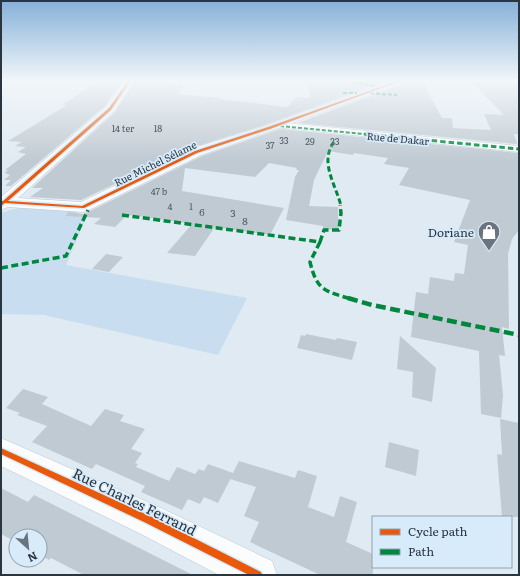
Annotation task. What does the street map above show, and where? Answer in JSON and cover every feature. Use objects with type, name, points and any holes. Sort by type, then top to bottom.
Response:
[{"type":"street","points":[[2,203],[111,107]]},
{"type":"street","name":"Rue Michel Sélame","points":[[2,203],[83,207],[196,152],[327,107]]},
{"type":"street","name":"Rue de Dakar","points":[[276,125],[519,149]]},
{"type":"street","name":"Rue Charles Ferrand","points":[[1,451],[148,520],[258,575]]},
{"type":"shaded area","points":[[17,208],[79,211],[76,215],[87,215],[66,265],[247,298],[218,355],[44,315],[1,314],[1,213]]},
{"type":"building","points":[[64,107],[104,107],[11,186],[5,186],[11,180],[4,180],[10,175],[4,173],[8,170],[5,170],[26,154],[18,152],[26,147],[15,146],[22,142],[8,141]]},
{"type":"building","points":[[118,107],[315,107],[265,125],[191,148],[81,200],[30,197],[43,188],[32,188],[115,112]]},
{"type":"building","points":[[342,107],[436,107],[442,118],[452,118],[453,128],[491,130],[484,114],[504,115],[496,107],[519,107],[519,134],[514,134],[517,144],[298,123]]},
{"type":"building","points":[[280,129],[519,153],[519,230],[512,239],[508,254],[509,329],[502,327],[505,356],[499,355],[503,395],[501,418],[481,414],[479,351],[411,337],[416,292],[428,294],[430,277],[454,281],[455,273],[464,274],[468,245],[454,242],[470,200],[399,185],[409,168],[384,164],[388,158],[328,151],[314,180],[309,206],[338,207],[338,230],[323,229],[323,226],[286,220],[295,177],[299,170],[296,170],[297,168],[269,163],[255,177],[185,168],[182,191],[284,208],[270,235],[215,227],[195,256],[167,253],[192,224],[132,215],[125,217],[115,227],[94,224],[101,218],[66,216],[68,212],[83,214],[202,156]]},
{"type":"building","points":[[106,254],[123,257],[109,272],[92,269]]},
{"type":"building","points":[[306,334],[336,340],[337,338],[357,342],[352,360],[297,348],[301,335],[305,336]]},
{"type":"building","points":[[400,336],[436,368],[432,402],[412,397],[413,372],[397,369]]},
{"type":"building","points":[[23,389],[48,397],[42,404],[91,426],[105,409],[124,415],[120,421],[145,429],[131,449],[142,453],[135,463],[138,464],[136,467],[169,481],[177,467],[195,474],[199,469],[204,471],[208,464],[233,473],[239,461],[295,478],[298,470],[317,476],[308,507],[334,517],[340,496],[357,502],[346,542],[372,554],[373,575],[320,575],[250,542],[259,522],[244,516],[256,487],[230,479],[218,503],[204,497],[200,504],[188,499],[182,510],[141,492],[145,486],[96,464],[92,469],[32,442],[47,426],[17,415],[20,413],[6,408]]},
{"type":"building","points":[[500,419],[519,423],[519,517],[502,516],[497,454],[502,455]]},
{"type":"building","points":[[389,442],[419,450],[416,476],[385,467]]},
{"type":"building","points":[[1,488],[28,502],[34,495],[193,575],[84,575],[51,558],[48,559],[48,528],[8,528],[8,538],[1,534]]},
{"type":"marked path","points":[[280,126],[519,149]]},
{"type":"marked path","points":[[122,215],[320,242],[324,230],[339,230],[341,219],[339,201],[330,174],[327,157],[329,149],[334,142]]},
{"type":"marked path","points":[[1,268],[66,256],[88,210]]},
{"type":"marked path","points":[[320,242],[310,262],[314,278],[326,291],[372,305],[519,335]]},
{"type":"cycle path","points":[[1,205],[111,107]]},
{"type":"cycle path","points":[[1,202],[83,207],[196,152],[328,107]]},
{"type":"cycle path","points":[[1,451],[149,520],[258,575]]},
{"type":"place","name":"Doriane","points":[[489,252]]}]
